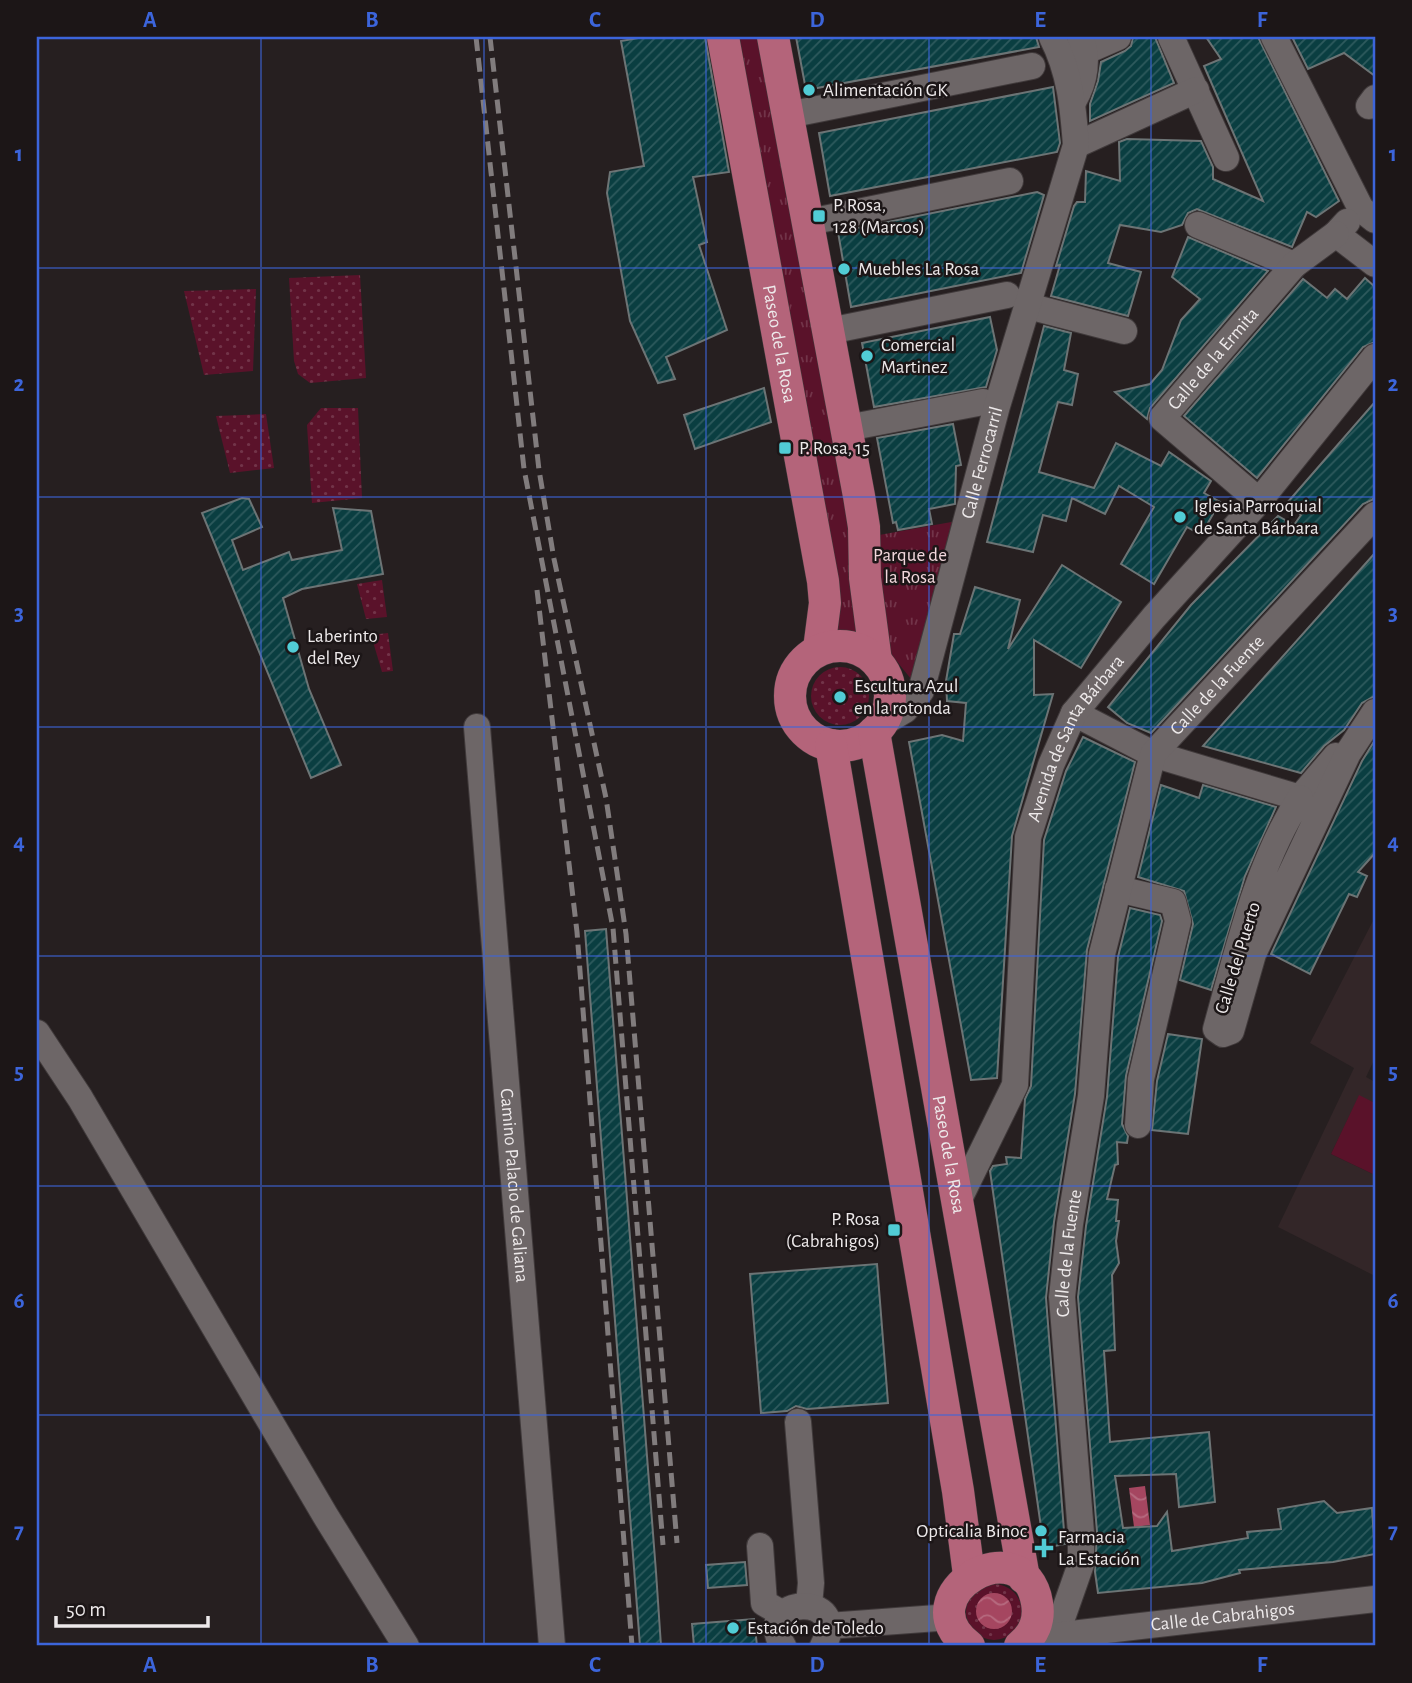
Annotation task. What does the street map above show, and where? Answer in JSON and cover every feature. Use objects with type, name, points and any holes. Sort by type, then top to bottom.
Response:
[{"type":"main road","name":"Paseo de la Rosa","points":[[723,37],[823,581],[825,603],[819,649]]},
{"type":"main road","name":"Paseo de la Rosa","points":[[773,37],[864,527],[864,578],[876,661],[884,672],[890,698],[878,728],[1024,1578],[1037,1598],[1032,1634]]},
{"type":"main road","points":[[876,661],[855,648],[831,646],[819,649],[804,660],[794,675],[789,693],[791,710],[807,733],[831,745],[854,744],[878,728]]},
{"type":"main road","points":[[831,745],[958,1491],[969,1575]]},
{"type":"main road","points":[[962,1638],[954,1595],[969,1575],[996,1567],[1011,1570],[1024,1578]]},
{"type":"street","name":"Calle Ferrocarril","points":[[878,728],[905,710],[921,691],[997,406],[1018,300],[1076,145],[1073,102],[1064,60],[1052,37]]},
{"type":"street","points":[[1083,44],[1118,37]]},
{"type":"street","points":[[1171,37],[1226,158]]},
{"type":"street","points":[[1275,37],[1368,214]]},
{"type":"street","name":"Calle Ferrocarril","points":[[1073,102],[1081,88],[1083,44]]},
{"type":"street","points":[[788,115],[1032,66]]},
{"type":"street","points":[[1076,145],[1196,90]]},
{"type":"street","points":[[809,222],[1010,181]]},
{"type":"street","name":"Calle de la Ermita","points":[[1259,501],[1162,418],[1294,265],[1368,214]]},
{"type":"street","points":[[1198,225],[1294,265]]},
{"type":"street","points":[[1336,234],[1375,264]]},
{"type":"street","points":[[829,331],[1018,300],[1124,331]]},
{"type":"street","name":"Avenida de Santa Bárbara","points":[[958,1199],[1015,1085],[1028,837],[1051,765],[1074,712],[1154,617],[1259,501],[1375,357]]},
{"type":"street","points":[[847,428],[983,402]]},
{"type":"street","name":"Calle de la Fuente","points":[[1032,1634],[1081,1564],[1081,1533],[1062,1297],[1070,1224],[1091,1096],[1101,954],[1153,754],[1375,514]]},
{"type":"street","name":"Calle del Puerto","points":[[1375,711],[1348,752],[1253,954],[1231,1031],[1223,1034],[1216,1029],[1249,914],[1282,827],[1300,799],[1375,711]]},
{"type":"street","points":[[1074,712],[1153,754],[1300,799]]},
{"type":"street","name":"Camino Palacio de Galiana","points":[[477,727],[552,1646]]},
{"type":"street","points":[[1118,889],[1174,902],[1178,921],[1141,1079],[1138,1125]]},
{"type":"street","points":[[37,1033],[80,1098],[325,1515],[406,1646]]},
{"type":"street","points":[[798,1422],[811,1583],[809,1605]]},
{"type":"street","points":[[760,1546],[764,1603],[783,1614]]},
{"type":"street","name":"Calle de Cabrahigos","points":[[1032,1634],[1121,1636],[1375,1599]]},
{"type":"street","points":[[783,1646],[777,1626],[783,1614],[795,1606],[809,1605],[822,1613],[826,1636],[962,1638]]},
{"type":"street","points":[[1032,1634],[1121,1636]]},
{"type":"shaded area","points":[[1375,917],[1375,1058],[1366,1077],[1375,1082],[1375,1103],[1359,1096],[1331,1154],[1375,1175],[1375,1276],[1278,1227],[1354,1068],[1310,1043]]},
{"type":"green space","points":[[727,37],[765,37],[841,430],[864,635],[829,631]]},
{"type":"green space","points":[[360,275],[366,378],[310,383],[298,374],[294,361],[289,278]]},
{"type":"green space","points":[[256,289],[253,371],[204,375],[184,291]]},
{"type":"green space","points":[[321,408],[358,408],[362,498],[312,503],[307,425]]},
{"type":"green space","points":[[266,414],[274,468],[230,473],[216,416]]},
{"type":"green space","name":"Parque de la Rosa","points":[[957,521],[921,691],[889,652],[868,537]]},
{"type":"green space","points":[[382,580],[387,617],[366,619],[357,584]]},
{"type":"green space","points":[[388,633],[393,671],[382,672],[371,635]]},
{"type":"green space","points":[[840,667],[851,669],[864,680],[869,696],[867,707],[856,720],[840,725],[829,723],[816,712],[811,696],[813,685],[824,672]]},
{"type":"green space","points":[[1359,1095],[1375,1103],[1375,1175],[1331,1154]]},
{"type":"green space","points":[[994,1584],[1005,1586],[1014,1592],[1020,1601],[1020,1623],[1014,1632],[1005,1638],[994,1640],[983,1638],[974,1632],[968,1623],[966,1612],[968,1601],[974,1592],[983,1586]]},
{"type":"water","points":[[1145,1486],[1150,1525],[1134,1527],[1129,1488]]},
{"type":"water","points":[[994,1593],[1007,1598],[1012,1611],[1007,1624],[994,1629],[981,1624],[976,1611],[981,1598]]},
{"type":"building","points":[[644,37],[705,37],[729,172],[693,177],[707,242],[699,245],[727,330],[666,357],[675,379],[658,383],[630,321],[607,193],[610,172],[644,166],[621,41]]},
{"type":"building","points":[[796,37],[1036,37],[1039,47],[806,90]]},
{"type":"building","points":[[1133,37],[1155,37],[1174,83],[1090,121],[1090,104],[1101,62],[1125,51],[1131,46]]},
{"type":"building","points":[[1206,37],[1258,37],[1339,201],[1316,217],[1307,212],[1292,247],[1197,209],[1188,213],[1182,225],[1161,232],[1120,225],[1108,263],[1141,272],[1128,316],[1051,296],[1060,265],[1056,266],[1074,206],[1077,202],[1085,202],[1086,171],[1120,181],[1119,142],[1127,139],[1201,141],[1213,167],[1213,179],[1263,201],[1204,66],[1221,59]]},
{"type":"building","points":[[1292,37],[1375,37],[1375,76],[1344,53],[1308,69]]},
{"type":"building","points":[[1053,87],[1060,143],[1057,152],[830,196],[819,133]]},
{"type":"building","points":[[1037,192],[1044,195],[1021,273],[851,307],[838,232]]},
{"type":"building","points":[[1188,237],[1268,271],[1150,408],[1147,419],[1115,392],[1150,384],[1162,370],[1181,320],[1200,299],[1172,277]]},
{"type":"building","points":[[1365,278],[1375,287],[1375,342],[1363,347],[1257,478],[1184,416],[1303,279],[1327,298],[1335,289],[1347,299]]},
{"type":"building","points":[[990,317],[997,350],[986,387],[874,407],[862,343]]},
{"type":"building","points":[[1044,326],[1071,333],[1064,370],[1078,374],[1072,405],[1058,402],[1039,472],[1094,488],[1116,443],[1161,466],[1169,452],[1211,481],[1204,493],[1220,502],[1201,535],[1187,527],[1154,584],[1121,564],[1154,507],[1119,486],[1105,514],[1072,498],[1066,521],[1043,515],[1033,552],[987,542]]},
{"type":"building","points":[[764,388],[771,422],[695,449],[684,415]]},
{"type":"building","points":[[1375,402],[1375,496],[1372,500],[1363,504],[1151,733],[1127,723],[1108,707],[1191,605],[1278,516],[1294,525],[1301,515],[1287,503]]},
{"type":"building","points":[[953,424],[961,465],[956,466],[955,504],[929,509],[932,524],[898,530],[896,522],[893,523],[877,438]]},
{"type":"building","points":[[242,498],[249,499],[262,527],[232,540],[243,570],[289,552],[292,560],[342,550],[333,508],[371,511],[383,574],[302,589],[283,598],[309,689],[341,765],[311,778],[202,513]]},
{"type":"building","points":[[1375,553],[1375,696],[1362,703],[1344,730],[1324,746],[1301,773],[1203,746]]},
{"type":"building","points":[[1062,565],[1121,602],[1081,668],[1034,640],[1034,695],[1053,694],[1012,836],[997,1078],[971,1080],[909,742],[942,735],[963,741],[966,703],[947,701],[946,681],[954,634],[960,634],[975,587],[1020,600],[1008,649]]},
{"type":"building","points":[[1083,737],[1135,762],[1087,950],[1075,1094],[1054,1222],[1046,1298],[1065,1544],[1044,1548],[990,1171],[993,1166],[1007,1164],[1006,1157],[1021,1158],[1025,1099],[1031,1086],[1044,840],[1066,771]]},
{"type":"building","points":[[1375,740],[1375,853],[1358,872],[1367,876],[1357,897],[1349,894],[1310,974],[1271,954],[1362,761]]},
{"type":"building","points":[[1161,785],[1199,798],[1203,785],[1276,807],[1245,876],[1211,990],[1180,980],[1193,924],[1184,891],[1138,877]]},
{"type":"building","points":[[1130,908],[1160,915],[1162,921],[1126,1076],[1122,1124],[1128,1136],[1127,1143],[1117,1142],[1118,1164],[1115,1165],[1107,1199],[1118,1200],[1116,1221],[1119,1221],[1116,1241],[1119,1263],[1112,1275],[1115,1350],[1104,1351],[1110,1442],[1209,1432],[1215,1502],[1179,1507],[1176,1474],[1115,1476],[1123,1528],[1157,1526],[1167,1512],[1172,1551],[1248,1538],[1247,1532],[1281,1529],[1278,1509],[1324,1501],[1337,1513],[1372,1508],[1375,1554],[1333,1562],[1239,1570],[1240,1573],[1202,1583],[1098,1593],[1095,1572],[1097,1532],[1078,1297],[1086,1226],[1107,1097],[1118,957]]},
{"type":"building","points":[[606,929],[661,1646],[640,1646],[585,931]]},
{"type":"building","points":[[1168,1034],[1202,1039],[1188,1134],[1152,1130],[1157,1081]]},
{"type":"building","points":[[877,1264],[888,1403],[807,1409],[796,1406],[787,1411],[761,1413],[750,1274]]},
{"type":"building","points":[[745,1562],[747,1585],[708,1588],[706,1565]]},
{"type":"building","name":"Estación de Toledo","points":[[754,1619],[757,1646],[694,1646],[692,1624]]},
{"type":"railway","points":[[476,37],[524,469],[613,928],[663,1545]]},
{"type":"railway","points":[[490,37],[539,470],[554,559],[606,798],[626,934],[677,1543]]},
{"type":"railway","points":[[537,590],[577,932],[632,1646]]},
{"type":"place","name":"Alimentación GK","points":[[809,90]]},
{"type":"place","name":"P. Rosa, 128 (Marcos)","points":[[819,216]]},
{"type":"place","name":"Muebles La Rosa","points":[[844,269]]},
{"type":"place","name":"Comercial Martinez","points":[[867,356]]},
{"type":"place","name":"P. Rosa, 15","points":[[785,448]]},
{"type":"place","name":"Iglesia Parroquial de Santa Bárbara","points":[[1180,517]]},
{"type":"place","name":"Laberinto del Rey","points":[[293,647]]},
{"type":"place","name":"Escultura Azul en la rotonda","points":[[840,697]]},
{"type":"place","name":"P. Rosa (Cabrahigos)","points":[[894,1230]]},
{"type":"place","name":"Opticalia Binoc","points":[[1041,1531]]},
{"type":"place","name":"Farmacia La Estación","points":[[1044,1548]]},
{"type":"place","name":"Estación de Toledo","points":[[733,1628]]}]
